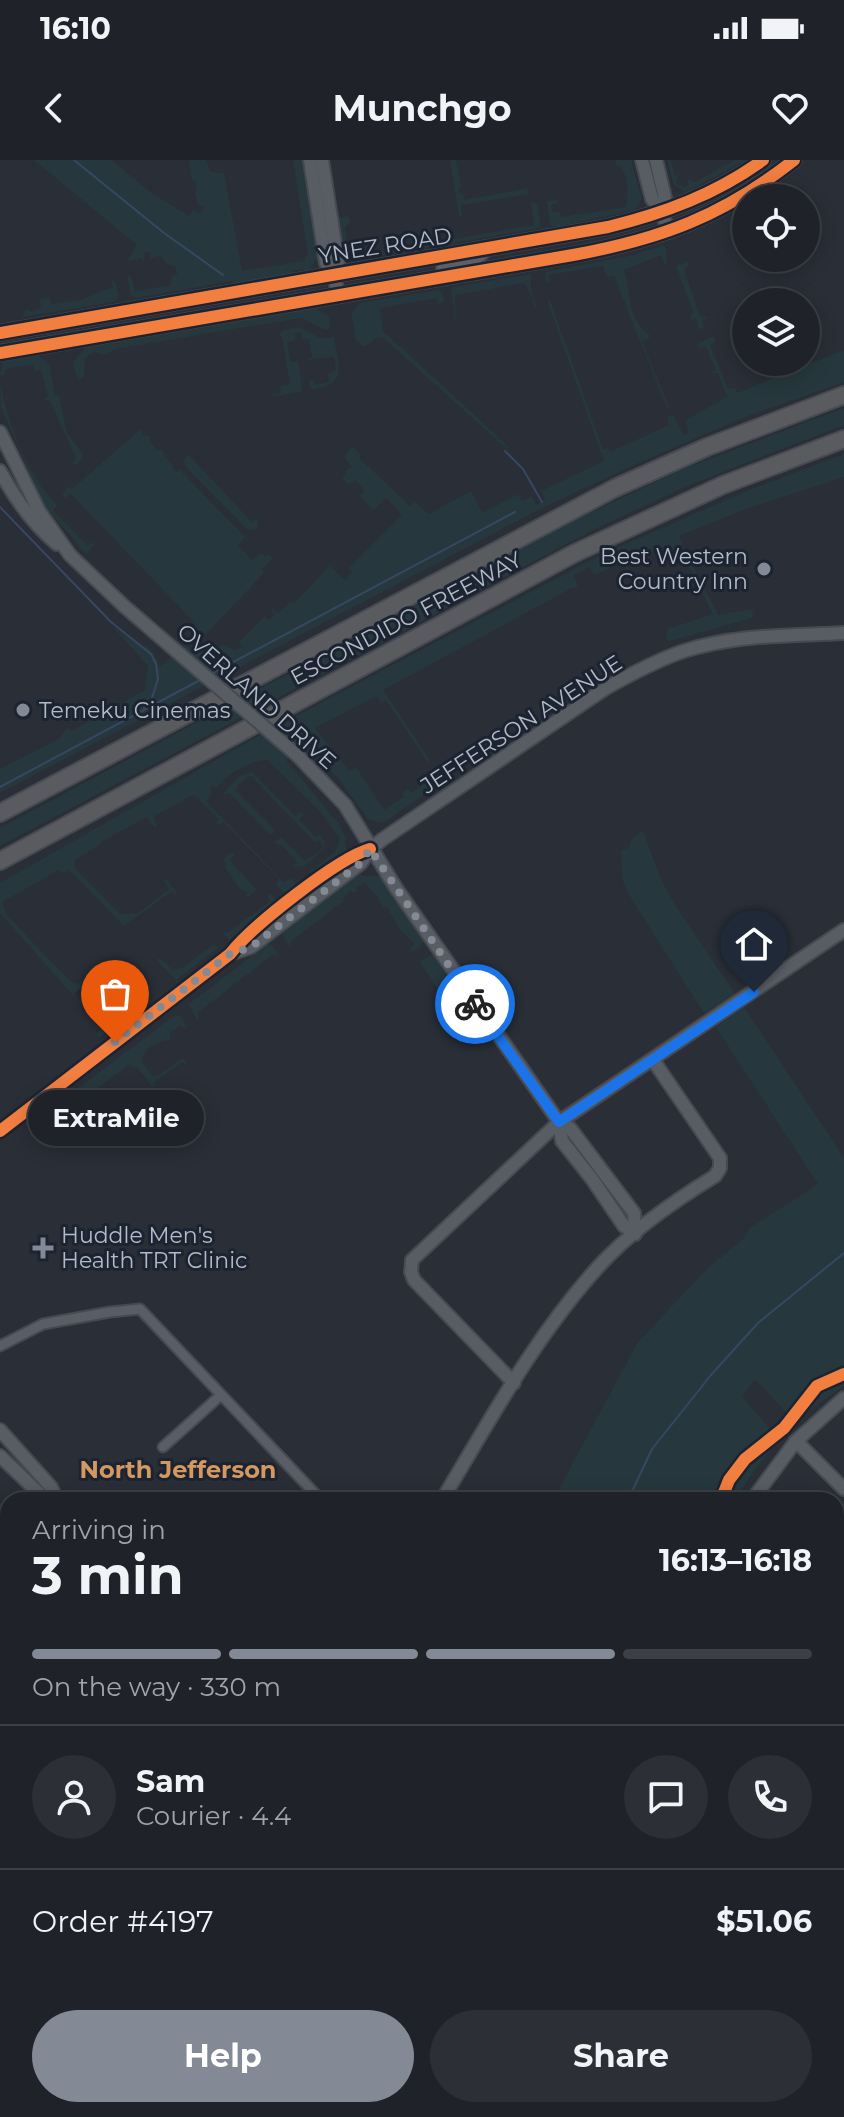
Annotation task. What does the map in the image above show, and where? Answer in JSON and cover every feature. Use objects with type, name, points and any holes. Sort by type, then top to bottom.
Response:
[{"type":"highway","name":"ESCONDIDO FREEWAY","points":[[5,809],[548,522],[707,447],[844,395]]},
{"type":"highway","name":"ESCONDIDO FREEWAY","points":[[0,861],[570,556],[723,485],[844,439]]},
{"type":"highway","points":[[0,869],[37,842]]},
{"type":"main road","name":"YNEZ ROAD","points":[[0,333],[608,227],[708,194],[763,160]]},
{"type":"main road","points":[[774,175],[784,160]]},
{"type":"main road","name":"YNEZ ROAD","points":[[0,353],[602,250],[668,232],[712,214],[794,160]]},
{"type":"main road","points":[[444,277],[444,269],[471,261],[485,250]]},
{"type":"street","points":[[310,160],[326,263],[333,273],[339,296]]},
{"type":"street","points":[[322,160],[338,263],[333,273]]},
{"type":"street","points":[[642,160],[652,199],[662,211],[668,232]]},
{"type":"street","points":[[656,160],[665,198],[662,211]]},
{"type":"street","name":"OVERLAND DRIVE","points":[[0,432],[39,511],[70,555]]},
{"type":"street","name":"OVERLAND DRIVE","points":[[0,471],[22,507],[43,532],[298,756],[345,805],[370,849],[559,1122],[570,1128],[634,1213],[635,1234]]},
{"type":"street","name":"JEFFERSON AVENUE","points":[[0,1131],[230,954],[251,947],[361,863],[370,849],[606,688],[685,650],[733,639],[844,633]]},
{"type":"street","points":[[514,1383],[414,1280],[412,1260],[559,1122],[844,930]]},
{"type":"street","points":[[447,1492],[549,1327],[601,1263],[688,1191],[715,1176],[720,1168],[720,1158],[653,1060]]},
{"type":"street","points":[[0,1346],[43,1324],[140,1309],[313,1492]]},
{"type":"street","points":[[163,1447],[221,1395]]},
{"type":"street","points":[[758,1492],[796,1441],[844,1398]]},
{"type":"street","points":[[0,1430],[53,1492]]},
{"type":"street","points":[[796,1441],[844,1489]]},
{"type":"street","points":[[0,1456],[38,1492]]},
{"type":"shaded area","points":[[34,160],[112,160],[150,192],[189,216],[193,210],[200,214],[204,208],[197,203],[197,189],[195,180],[192,180],[189,160],[206,160],[211,172],[224,173],[242,271],[305,261],[305,256],[308,256],[293,160],[304,160],[320,255],[311,271],[305,272],[304,269],[292,271],[292,275],[234,284],[233,281],[136,298],[131,295],[127,276],[131,276],[135,291],[171,285],[171,277],[177,275],[175,266],[168,265],[161,256],[153,257],[151,262],[149,252],[144,253],[144,264],[142,259],[127,261],[137,245]]},
{"type":"shaded area","points":[[450,160],[456,160],[461,187],[458,188],[459,193],[463,194],[464,200],[528,188],[529,194],[461,205],[462,216],[459,216]]},
{"type":"shaded area","points":[[616,160],[631,160],[642,199],[635,210],[556,227],[550,225],[547,201],[557,200],[551,205],[552,212],[559,212],[561,217],[626,207],[627,183]]},
{"type":"shaded area","points":[[667,160],[671,160],[675,176],[680,174],[676,184],[685,187],[688,179],[695,182],[735,160],[746,160],[686,192],[674,185]]},
{"type":"shaded area","points":[[531,202],[537,204],[541,226],[535,229],[354,260],[345,253],[338,218],[349,216],[350,223],[345,227],[348,248],[360,255],[534,225]]},
{"type":"shaded area","points":[[666,247],[667,264],[664,264],[661,255],[624,270],[633,314],[642,329],[650,335],[642,341],[667,408],[614,276],[606,277],[603,266],[549,275],[549,282],[546,283],[545,272],[629,256]]},
{"type":"shaded area","points":[[688,261],[689,266],[684,269],[700,316],[708,317],[702,321],[704,328],[700,330],[696,319],[690,320],[693,311],[676,266]]},
{"type":"shaded area","points":[[531,275],[531,290],[537,308],[524,283],[455,295],[456,324],[453,287]]},
{"type":"shaded area","points":[[111,279],[119,296],[114,302],[23,317],[25,310],[30,312],[41,308],[40,299],[49,297],[51,304],[81,300],[113,287]]},
{"type":"shaded area","points":[[442,291],[444,300],[438,306],[436,298],[380,308],[383,331],[509,447],[507,449],[386,340],[378,337],[364,347],[356,340],[351,314],[360,303]]},
{"type":"shaded area","points":[[547,300],[550,300],[603,450],[608,448],[610,452],[669,425],[667,417],[673,415],[684,435],[688,434],[686,420],[727,397],[718,373],[711,373],[716,370],[706,347],[700,348],[698,343],[713,336],[716,342],[710,345],[728,389],[735,388],[737,393],[779,376],[820,376],[820,360],[844,350],[844,382],[750,415],[540,509],[0,793],[0,769],[58,739],[68,728],[72,731],[145,690],[148,666],[111,625],[143,648],[146,645],[160,667],[184,644],[191,650],[198,645],[208,653],[223,645],[235,650],[242,647],[239,642],[265,616],[269,620],[275,615],[272,608],[278,614],[291,601],[294,603],[330,566],[345,580],[352,572],[349,568],[402,515],[386,498],[373,510],[360,496],[365,491],[355,480],[349,485],[342,478],[347,474],[345,471],[352,467],[344,457],[352,446],[361,455],[359,458],[410,506],[415,502],[429,514],[471,491],[482,513],[518,494],[522,501],[532,496],[536,505],[545,500],[541,491],[604,461]]},
{"type":"shaded area","points":[[318,307],[319,311],[329,316],[330,329],[300,318],[115,349],[105,355],[94,352],[85,358],[84,376],[77,379],[73,362],[84,350],[83,347]]},
{"type":"shaded area","points":[[299,327],[320,338],[334,338],[338,376],[331,384],[313,390],[309,387],[309,380],[313,380],[314,385],[329,382],[328,374],[336,370],[334,357],[305,360],[312,357],[309,339],[302,340],[301,332],[295,333],[295,340],[287,342],[291,362],[298,361],[302,389],[300,392],[267,397],[281,393],[280,386],[290,384],[282,336],[278,336],[282,330]]},
{"type":"shaded area","points":[[38,355],[50,366],[67,434],[82,452],[82,459],[76,465],[72,463],[76,458],[50,401],[42,399],[48,396],[41,370],[35,371],[33,365],[5,369],[4,375],[0,376],[3,361]]},
{"type":"shaded area","points":[[0,385],[28,465],[57,505],[53,511],[88,546],[93,542],[95,544],[86,554],[43,504],[1,407]]},
{"type":"shaded area","points":[[844,408],[844,425],[687,486],[593,530],[0,846],[0,828],[573,521],[683,469]]},
{"type":"shaded area","points":[[142,428],[143,435],[149,436],[149,441],[158,451],[163,451],[173,469],[177,472],[179,469],[245,537],[238,545],[252,560],[261,553],[273,558],[262,569],[264,573],[206,634],[193,627],[196,624],[71,494],[66,498],[62,495],[68,486],[72,489]]},
{"type":"shaded area","points":[[188,454],[252,522],[257,518],[258,527],[247,529],[186,467],[184,461]]},
{"type":"shaded area","points":[[844,454],[844,477],[743,510],[679,536],[686,553],[680,555],[668,545],[630,561],[628,568],[648,620],[623,561],[595,575],[589,567],[574,575],[578,588],[572,588],[383,690],[431,762],[428,762],[386,700],[381,703],[376,696],[315,728],[349,771],[356,767],[384,810],[404,797],[402,793],[408,789],[411,793],[437,775],[436,769],[444,781],[383,823],[368,819],[339,779],[304,746],[297,751],[271,729],[601,555],[744,492]]},
{"type":"shaded area","points":[[690,560],[718,615],[753,609],[752,618],[670,641],[666,639],[668,629],[713,614],[687,562]]},
{"type":"shaded area","points":[[267,731],[294,754],[286,760],[338,823],[345,836],[347,853],[318,874],[308,873],[335,852],[340,839],[320,811],[267,760],[246,765],[216,788],[213,785],[206,801],[284,882],[291,878],[296,883],[288,896],[276,884],[279,879],[223,822],[218,825],[219,819],[193,795],[154,816],[157,827],[147,817],[75,860],[75,869],[120,914],[138,913],[170,889],[164,881],[166,879],[177,893],[175,895],[172,891],[124,926],[69,870],[64,874],[59,870],[2,902],[6,914],[70,981],[76,984],[86,980],[74,994],[106,1032],[99,1038],[96,1034],[102,1028],[0,913],[0,883]]},
{"type":"shaded area","points":[[252,772],[295,816],[300,812],[303,815],[299,820],[315,837],[320,834],[324,841],[324,849],[304,866],[293,867],[297,862],[280,844],[274,844],[281,837],[305,861],[323,848],[321,841],[315,842],[250,775],[238,785],[236,791],[275,830],[270,835],[229,793],[222,795],[239,776]]},
{"type":"shaded area","points":[[643,830],[660,878],[675,905],[735,994],[704,1013],[623,882],[621,850],[629,848],[631,840]]},
{"type":"shaded area","points":[[231,852],[235,855],[230,861],[257,890],[247,898],[247,892],[240,889],[224,866],[227,864],[223,860]]},
{"type":"shaded area","points":[[361,873],[363,876],[380,876],[424,942],[413,952],[410,948],[415,944],[401,931],[387,907],[384,908],[379,901],[376,903],[379,898],[364,882],[356,888],[357,891],[351,891],[342,898],[343,901],[290,942],[290,948],[282,933]]},
{"type":"shaded area","points":[[271,893],[278,903],[229,940],[222,931],[227,933],[270,901],[267,896]]},
{"type":"shaded area","points":[[136,939],[157,960],[160,958],[173,970],[183,967],[214,944],[218,948],[176,980]]},
{"type":"shaded area","points":[[268,944],[273,946],[280,958],[274,954],[197,1013],[200,1018],[197,1020],[189,1004]]},
{"type":"shaded area","points":[[432,954],[463,1000],[456,1006],[451,1000],[447,1003],[420,962]]},
{"type":"shaded area","points":[[744,1007],[844,1158],[844,1386],[797,1419],[791,1417],[755,1379],[742,1397],[778,1438],[740,1492],[557,1492],[638,1342],[708,1268],[743,1239],[750,1228],[818,1184],[716,1027]]},
{"type":"shaded area","points":[[175,1015],[180,1016],[187,1028],[181,1025],[169,1033],[171,1040],[151,1046],[144,1054],[142,1063],[153,1076],[183,1058],[188,1066],[182,1062],[153,1083],[155,1090],[137,1067],[133,1068],[130,1064],[83,1099],[86,1105],[82,1106],[73,1092]]},
{"type":"waterway","points":[[74,160],[164,233],[223,275]]},
{"type":"waterway","points":[[505,451],[523,469],[542,502]]},
{"type":"waterway","points":[[0,507],[111,622],[151,654],[158,679],[152,698],[144,708]]},
{"type":"waterway","points":[[209,675],[515,512]]},
{"type":"waterway","points":[[0,787],[200,680]]},
{"type":"waterway","points":[[632,1492],[652,1449],[711,1375],[758,1323],[844,1253]]},
{"type":"cycle path","points":[[0,333],[608,227],[689,201],[727,183],[763,160]]},
{"type":"cycle path","points":[[0,353],[605,249],[663,233],[716,210],[768,180],[794,160]]},
{"type":"cycle path","points":[[0,1131],[230,954],[296,894],[338,865],[370,849]]},
{"type":"cycle path","points":[[724,1492],[745,1459],[784,1428],[817,1386],[844,1374]]},
{"type":"way so far","points":[[115,1042],[230,954],[251,947],[361,863],[370,849],[475,1004]]},
{"type":"place","name":"Best Western Country Inn","points":[[764,569]]},
{"type":"place","name":"Temeku Cinemas","points":[[23,710]]},
{"type":"place","name":"ExtraMile","points":[[115,1042]]},
{"type":"place","name":"Huddle Men's Health TRT Clinic","points":[[43,1248]]},
{"type":"district","name":"North Jefferson","points":[[178,1470]]},
{"type":"route","points":[[475,1004],[559,1122],[754,992]]}]
